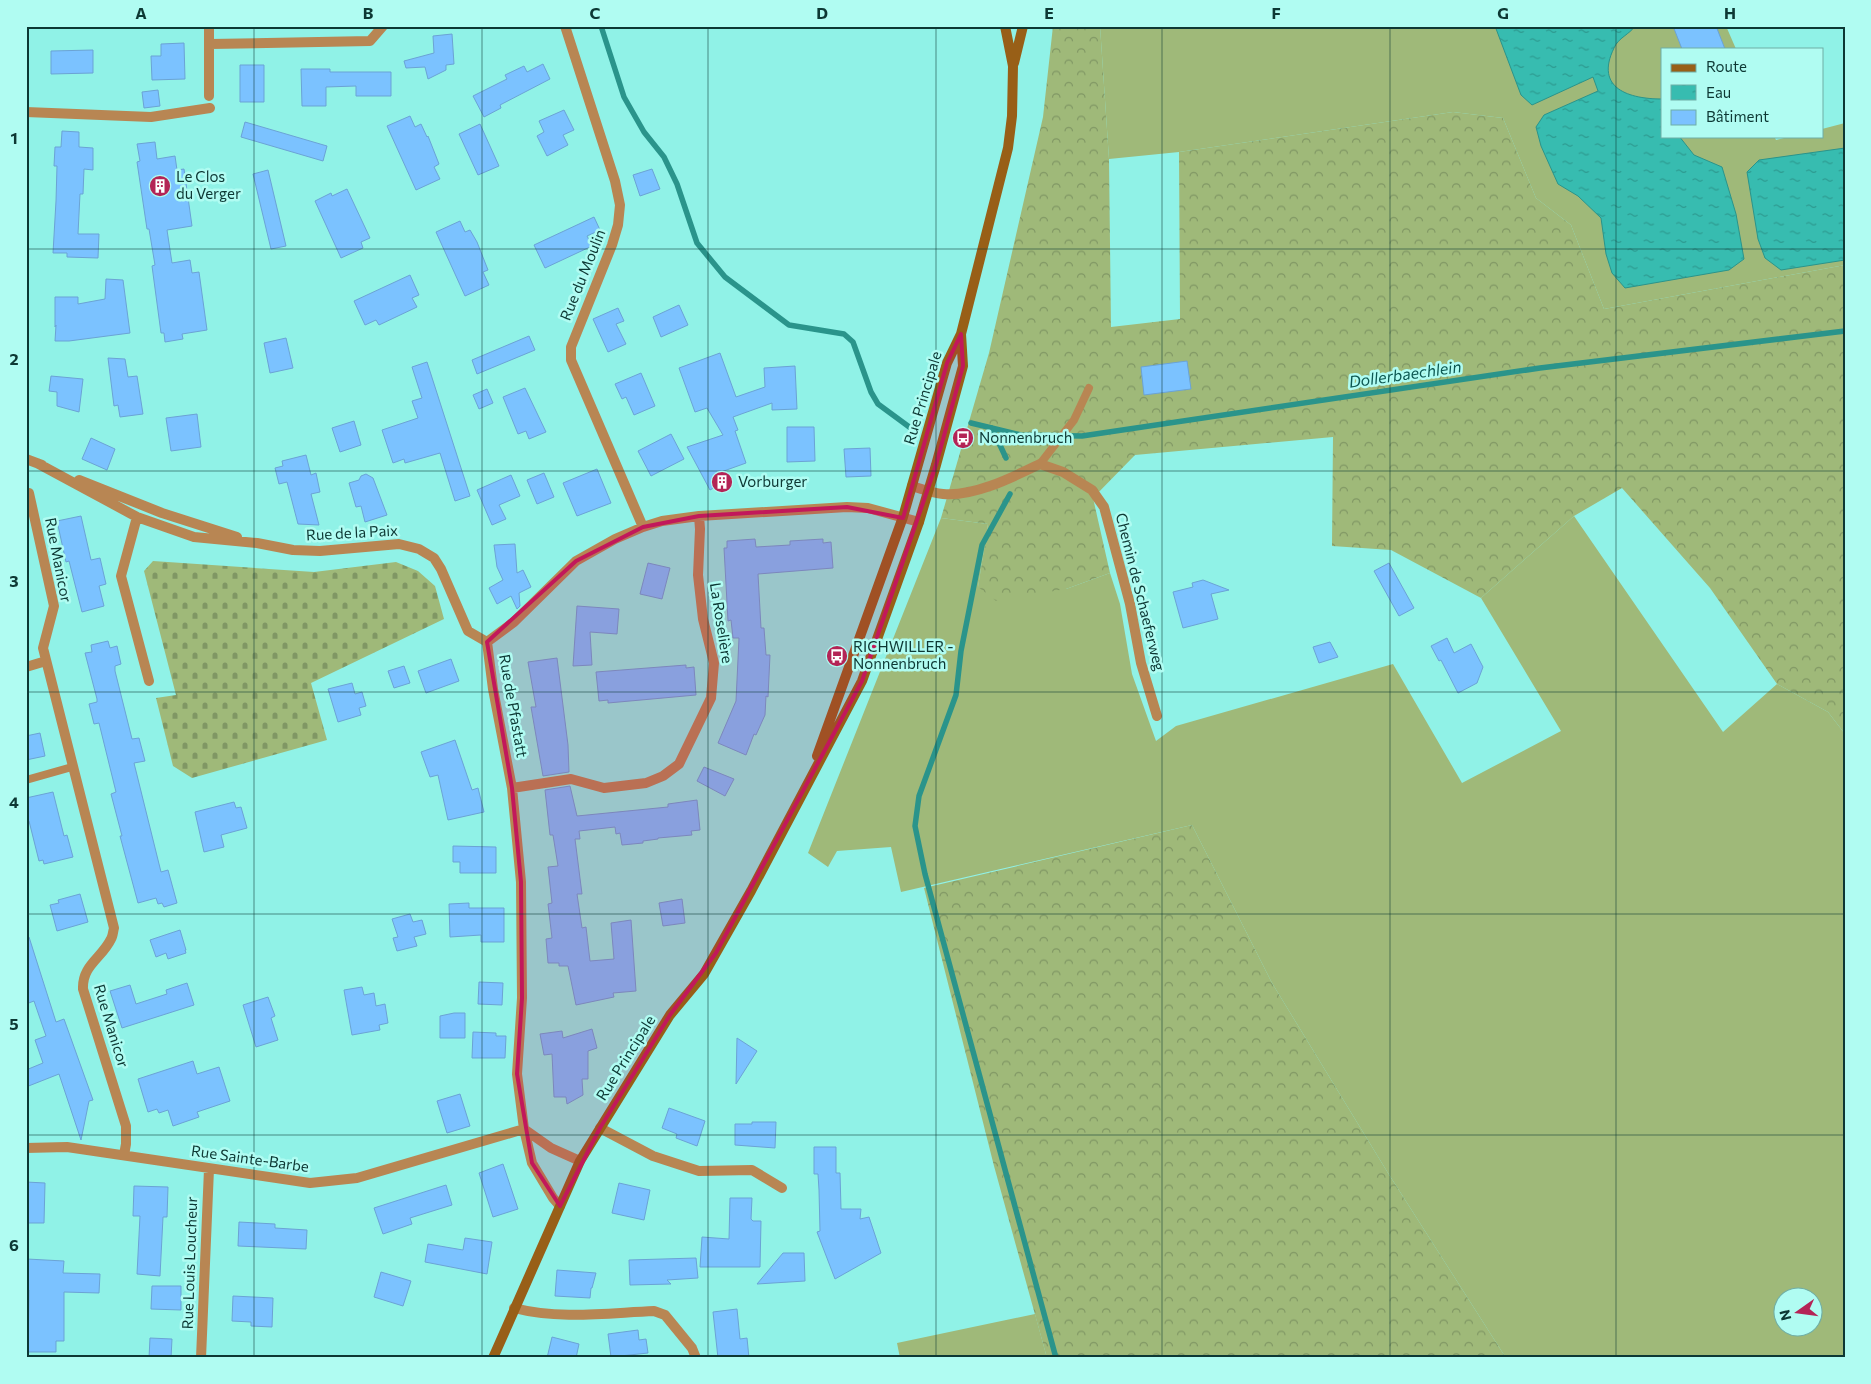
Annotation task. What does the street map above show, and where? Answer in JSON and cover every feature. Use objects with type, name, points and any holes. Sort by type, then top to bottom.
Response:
[{"type":"main road","points":[[962,334],[1008,148],[1012,116],[1013,66],[1005,26]]},
{"type":"main road","points":[[1013,66],[1023,26]]},
{"type":"main road","name":"Rue Principale","points":[[807,786],[834,705],[903,517],[947,363],[962,334]]},
{"type":"main road","name":"Rue Principale","points":[[493,1358],[580,1161],[670,1014],[704,974],[862,681],[929,491],[963,366],[962,334]]},
{"type":"street","points":[[209,26],[210,96]]},
{"type":"street","points":[[210,44],[370,41],[384,26]]},
{"type":"street","name":"Rue du Moulin","points":[[565,26],[615,181],[620,205],[618,225],[612,245],[570,346],[571,360],[643,527]]},
{"type":"street","points":[[26,112],[151,117],[210,108]]},
{"type":"street","name":"Rue de la Paix","points":[[26,459],[162,513],[257,543]]},
{"type":"street","name":"Rue de la Paix","points":[[37,463],[137,517],[194,537],[257,543],[293,550],[320,551],[399,544],[420,549],[434,558],[441,569],[468,631],[487,642]]},
{"type":"street","points":[[912,486],[929,491],[955,494],[1000,483],[1040,464]]},
{"type":"street","name":"Chemin de Schaeferweg","points":[[1040,464],[1063,472],[1092,490],[1104,507],[1130,604],[1141,664],[1157,716]]},
{"type":"street","name":"Rue Manicor","points":[[29,493],[54,606],[43,648],[114,928],[112,939],[87,970],[82,979],[82,984],[126,1126],[124,1155]]},
{"type":"street","name":"Rue de Pfastatt","points":[[560,1206],[532,1164],[524,1129],[516,1074],[522,998],[521,882],[512,788],[493,688],[487,642],[514,622],[576,561],[607,543],[643,527],[699,516],[847,507],[868,508],[919,522]]},
{"type":"street","name":"La Roselière","points":[[512,788],[571,779],[604,788],[646,782],[663,776],[679,764],[711,698],[714,663],[702,619],[698,575],[699,516]]},
{"type":"street","points":[[137,517],[121,576],[149,681]]},
{"type":"street","points":[[26,667],[46,662]]},
{"type":"street","points":[[600,1128],[662,1159],[699,1171],[752,1170],[782,1188]]},
{"type":"street","points":[[524,1129],[551,1148],[580,1161]]},
{"type":"street","name":"Rue Sainte-Barbe","points":[[26,1148],[67,1147],[310,1183],[357,1178],[524,1129]]},
{"type":"street","name":"Rue Louis Loucheur","points":[[201,1358],[210,1169]]},
{"type":"street","points":[[514,1308],[536,1313],[566,1315],[654,1310],[665,1315],[692,1348],[696,1358]]},
{"type":"lane","points":[[1040,464],[1074,420],[1090,388]]},
{"type":"lane","points":[[26,780],[72,767]]},
{"type":"highlighted area","points":[[961,334],[963,366],[936,465],[862,681],[716,953],[670,1015],[600,1128],[560,1206],[532,1163],[517,1074],[522,998],[521,882],[512,788],[487,642],[576,561],[643,527],[699,516],[847,507],[903,518],[947,363]]},
{"type":"green space","points":[[1053,26],[1100,26],[1109,159],[1111,327],[1180,319],[1179,152],[1453,112],[1503,118],[1536,198],[1571,225],[1604,309],[1845,265],[1845,734],[1828,712],[1777,684],[1710,588],[1622,488],[1574,516],[1481,598],[1391,550],[1332,546],[1333,437],[1135,455],[1093,498],[1110,573],[1066,589],[996,601],[978,587],[988,524],[941,518],[989,353],[1043,117]]},
{"type":"green space","points":[[1100,26],[1726,26],[1736,48],[1661,48],[1661,138],[1775,138],[1776,140],[1784,138],[1824,138],[1824,128],[1845,123],[1845,265],[1604,309],[1571,225],[1536,198],[1503,118],[1453,112],[1179,152],[1109,159]]},
{"type":"green space","points":[[1574,516],[1723,732],[1777,684],[1828,712],[1845,734],[1845,1358],[1506,1358],[1388,1173],[1272,983],[1192,825],[901,892],[891,847],[837,851],[828,867],[808,853],[941,518],[988,524],[978,587],[1066,589],[1110,573],[1120,604],[1132,674],[1156,741],[1176,726],[1393,664],[1462,783],[1561,731],[1481,598]]},
{"type":"green space","points":[[153,561],[314,572],[396,562],[418,571],[435,586],[444,619],[311,683],[327,740],[192,778],[173,766],[156,698],[176,695],[144,571]]},
{"type":"green space","points":[[1192,825],[1272,983],[1388,1173],[1506,1358],[1047,1358],[994,1166],[924,888]]},
{"type":"green space","points":[[1035,1314],[1047,1358],[900,1358],[897,1343]]},
{"type":"water","points":[[1495,26],[1635,26],[1618,41],[1614,48],[1609,62],[1609,73],[1612,82],[1618,89],[1627,94],[1661,99],[1661,138],[1681,138],[1694,155],[1722,167],[1736,214],[1744,259],[1729,270],[1625,288],[1612,273],[1606,254],[1601,218],[1578,196],[1558,184],[1541,146],[1536,127],[1544,115],[1598,91],[1593,77],[1532,105],[1521,95]]},
{"type":"water","points":[[1845,148],[1845,260],[1781,270],[1765,258],[1758,239],[1747,172],[1759,160]]},
{"type":"building","points":[[1673,26],[1716,26],[1725,48],[1682,48]]},
{"type":"building","points":[[452,34],[454,64],[446,65],[446,70],[428,79],[425,67],[406,68],[404,61],[434,53],[433,36]]},
{"type":"building","points":[[184,43],[185,79],[152,80],[151,56],[161,56],[161,44]]},
{"type":"building","points":[[93,50],[93,73],[51,74],[51,51]]},
{"type":"building","points":[[543,64],[550,79],[500,105],[501,108],[484,117],[473,96],[507,79],[505,75],[524,66],[527,72]]},
{"type":"building","points":[[240,65],[264,65],[264,102],[240,102]]},
{"type":"building","points":[[301,69],[330,69],[330,72],[391,72],[391,96],[356,96],[356,86],[326,87],[326,106],[302,106]]},
{"type":"building","points":[[158,90],[160,106],[144,108],[142,92]]},
{"type":"building","points":[[564,110],[574,130],[563,135],[568,145],[547,156],[537,136],[544,132],[539,121]]},
{"type":"building","points":[[410,116],[415,127],[421,124],[439,164],[434,167],[440,179],[416,190],[387,126]]},
{"type":"building","points":[[245,122],[327,146],[323,161],[241,137]]},
{"type":"building","points":[[480,124],[499,166],[478,175],[459,134]]},
{"type":"building","points":[[62,131],[79,132],[79,147],[93,148],[93,170],[84,169],[83,194],[80,194],[78,234],[99,234],[98,258],[67,257],[67,253],[53,253],[57,166],[54,166],[55,147],[61,147]]},
{"type":"building","points":[[155,142],[157,159],[175,156],[177,170],[184,169],[192,226],[167,230],[172,263],[190,260],[192,273],[199,272],[207,330],[182,334],[183,339],[165,342],[164,333],[161,333],[152,266],[155,265],[149,229],[147,229],[137,162],[140,161],[137,144]]},
{"type":"building","points":[[652,169],[660,189],[640,196],[633,175]]},
{"type":"building","points":[[268,170],[286,246],[271,249],[253,174]]},
{"type":"building","points":[[347,189],[370,238],[361,242],[363,248],[341,258],[315,201],[331,193],[332,196]]},
{"type":"building","points":[[594,217],[600,230],[587,236],[592,246],[545,268],[534,245]]},
{"type":"building","points":[[460,221],[465,232],[470,230],[477,242],[488,270],[483,272],[489,285],[465,296],[436,232]]},
{"type":"building","points":[[410,275],[419,295],[412,298],[417,307],[379,325],[376,320],[365,325],[354,301]]},
{"type":"building","points":[[106,279],[123,280],[130,333],[55,341],[55,297],[78,297],[78,304],[105,299]]},
{"type":"building","points":[[679,305],[688,325],[661,337],[653,317]]},
{"type":"building","points":[[618,308],[624,321],[616,324],[626,344],[608,352],[593,319]]},
{"type":"building","points":[[529,336],[535,350],[477,374],[472,360]]},
{"type":"building","points":[[286,338],[293,368],[270,373],[264,343]]},
{"type":"building","points":[[720,353],[736,397],[765,387],[764,368],[795,366],[797,409],[772,410],[772,403],[733,417],[738,430],[735,431],[746,463],[721,472],[726,481],[710,490],[687,447],[723,435],[707,408],[695,412],[679,368]]},
{"type":"building","points":[[108,358],[125,359],[128,377],[137,376],[143,414],[120,417],[118,405],[114,406]]},
{"type":"building","points":[[1187,361],[1191,389],[1144,395],[1141,367]]},
{"type":"building","points":[[427,362],[470,496],[455,501],[440,453],[405,463],[404,459],[393,463],[382,430],[418,418],[412,401],[422,398],[412,367]]},
{"type":"building","points":[[641,373],[655,406],[634,415],[626,397],[622,399],[615,384]]},
{"type":"building","points":[[51,376],[83,379],[79,412],[57,406],[57,392],[49,391]]},
{"type":"building","points":[[525,388],[546,432],[529,439],[526,431],[518,434],[503,397]]},
{"type":"building","points":[[487,389],[493,403],[479,409],[473,395]]},
{"type":"building","points":[[197,414],[201,447],[171,451],[166,418]]},
{"type":"building","points":[[354,421],[361,445],[340,452],[332,428]]},
{"type":"building","points":[[787,427],[814,427],[815,461],[787,462]]},
{"type":"building","points":[[671,434],[684,459],[651,476],[638,451]]},
{"type":"building","points":[[91,438],[115,449],[107,470],[82,459]]},
{"type":"building","points":[[870,448],[871,476],[846,477],[844,449]]},
{"type":"building","points":[[306,455],[311,475],[316,473],[320,492],[311,494],[319,525],[298,524],[287,482],[279,484],[275,468],[283,466],[282,461]]},
{"type":"building","points":[[597,469],[611,503],[577,516],[563,483]]},
{"type":"building","points":[[544,473],[554,497],[537,504],[527,480]]},
{"type":"building","points":[[366,474],[373,478],[387,515],[365,522],[361,506],[356,507],[349,483],[359,480],[361,476]]},
{"type":"building","points":[[511,475],[520,496],[499,505],[506,519],[492,525],[477,490]]},
{"type":"building","points":[[81,516],[91,560],[100,558],[106,584],[99,586],[104,606],[82,612],[69,561],[66,562],[57,521]]},
{"type":"building","points":[[755,539],[756,547],[790,545],[790,541],[823,539],[823,543],[831,542],[833,568],[758,574],[761,628],[764,628],[766,655],[770,655],[768,697],[766,696],[765,715],[756,735],[754,734],[746,755],[718,743],[736,701],[739,638],[733,638],[731,620],[728,621],[724,548],[727,548],[727,541]]},
{"type":"building","points":[[515,544],[517,573],[523,570],[531,587],[519,593],[520,606],[517,609],[511,596],[497,604],[489,588],[503,580],[497,567],[494,545]]},
{"type":"building","points":[[648,563],[670,568],[662,599],[640,594]]},
{"type":"building","points":[[1389,563],[1414,608],[1399,616],[1374,571]]},
{"type":"building","points":[[1203,580],[1229,590],[1211,594],[1218,619],[1183,628],[1173,592],[1193,587],[1192,583]]},
{"type":"building","points":[[577,606],[619,609],[617,634],[590,632],[592,665],[573,666]]},
{"type":"building","points":[[1447,638],[1454,653],[1471,644],[1483,667],[1477,683],[1458,693],[1441,660],[1439,661],[1431,646]]},
{"type":"building","points":[[108,641],[110,648],[117,646],[121,664],[115,666],[115,671],[132,739],[139,738],[145,761],[134,763],[161,872],[168,870],[177,903],[164,907],[162,903],[158,904],[156,898],[138,903],[111,794],[116,792],[99,723],[94,724],[89,704],[97,702],[97,699],[85,653],[92,652],[91,645]]},
{"type":"building","points":[[1330,642],[1338,657],[1319,663],[1313,647]]},
{"type":"building","points":[[557,658],[568,745],[569,772],[543,776],[531,707],[536,707],[528,662]]},
{"type":"building","points":[[451,659],[459,681],[426,693],[418,671]]},
{"type":"building","points":[[686,665],[686,668],[694,667],[696,695],[608,703],[608,700],[599,701],[596,672]]},
{"type":"building","points":[[404,666],[410,683],[394,688],[388,671]]},
{"type":"building","points":[[352,683],[355,694],[362,692],[366,706],[359,708],[361,715],[338,722],[328,689]]},
{"type":"building","points":[[40,733],[45,756],[26,760],[26,736]]},
{"type":"building","points":[[455,740],[472,790],[478,788],[484,812],[448,820],[438,775],[430,777],[421,752]]},
{"type":"building","points":[[704,767],[734,779],[725,796],[697,781]]},
{"type":"building","points":[[570,786],[577,816],[668,807],[668,804],[697,800],[700,830],[691,831],[692,835],[658,838],[643,841],[643,843],[622,845],[620,833],[616,834],[615,827],[579,831],[580,839],[575,839],[582,894],[577,894],[582,928],[586,927],[590,961],[614,959],[611,923],[631,920],[636,991],[613,993],[614,997],[576,1005],[568,966],[559,966],[559,963],[548,963],[546,939],[552,938],[548,904],[552,903],[548,867],[558,866],[553,835],[550,835],[545,790]]},
{"type":"building","points":[[53,792],[64,836],[67,835],[73,857],[44,864],[43,860],[39,861],[29,821],[26,822],[26,798]]},
{"type":"building","points":[[234,802],[236,808],[241,807],[247,828],[221,835],[224,847],[204,852],[195,812]]},
{"type":"building","points":[[453,846],[496,847],[496,873],[460,873],[460,862],[453,862]]},
{"type":"building","points":[[80,894],[88,922],[57,931],[50,905],[59,903],[58,900]]},
{"type":"building","points":[[682,899],[685,923],[663,926],[659,903]]},
{"type":"building","points":[[469,903],[469,908],[504,908],[504,942],[481,942],[481,935],[450,937],[449,904]]},
{"type":"building","points":[[410,914],[413,922],[422,920],[426,934],[414,937],[417,946],[397,951],[393,938],[398,937],[392,919]]},
{"type":"building","points":[[180,930],[186,953],[168,959],[166,953],[156,957],[150,940]]},
{"type":"building","points":[[29,937],[56,1022],[64,1019],[93,1100],[89,1101],[81,1140],[59,1074],[26,1087],[26,1070],[43,1063],[35,1040],[46,1036],[34,1001],[26,1004],[26,938]]},
{"type":"building","points":[[479,982],[503,983],[502,1005],[478,1004]]},
{"type":"building","points":[[187,983],[194,1005],[122,1028],[110,991],[130,985],[136,1004],[167,994],[166,990]]},
{"type":"building","points":[[362,987],[364,995],[374,993],[376,1006],[385,1004],[388,1023],[379,1025],[380,1030],[352,1035],[344,990]]},
{"type":"building","points":[[268,997],[275,1016],[271,1018],[278,1040],[256,1047],[243,1005]]},
{"type":"building","points":[[465,1013],[465,1038],[440,1038],[440,1016]]},
{"type":"building","points":[[592,1029],[597,1048],[588,1051],[588,1079],[582,1079],[583,1095],[567,1104],[566,1097],[554,1097],[552,1054],[544,1055],[540,1034],[562,1031],[563,1038]]},
{"type":"building","points":[[473,1032],[496,1033],[496,1036],[506,1036],[505,1058],[472,1058]]},
{"type":"building","points":[[737,1038],[757,1051],[736,1084]]},
{"type":"building","points":[[193,1061],[197,1074],[219,1067],[230,1101],[197,1112],[199,1117],[173,1126],[168,1110],[159,1113],[157,1109],[148,1112],[138,1079]]},
{"type":"building","points":[[460,1094],[470,1126],[447,1133],[437,1101]]},
{"type":"building","points":[[669,1108],[705,1121],[697,1146],[676,1138],[677,1134],[662,1128]]},
{"type":"building","points":[[752,1122],[776,1122],[775,1148],[735,1145],[735,1124],[752,1124]]},
{"type":"building","points":[[814,1147],[836,1147],[836,1173],[840,1173],[841,1209],[861,1209],[860,1219],[869,1217],[881,1253],[835,1279],[817,1232],[820,1231],[819,1190],[818,1174],[814,1174]]},
{"type":"building","points":[[503,1164],[518,1209],[493,1217],[479,1173]]},
{"type":"building","points":[[26,1182],[45,1183],[44,1223],[26,1223]]},
{"type":"building","points":[[619,1183],[650,1190],[644,1220],[612,1213]]},
{"type":"building","points":[[446,1185],[452,1205],[410,1218],[412,1224],[383,1234],[374,1208]]},
{"type":"building","points":[[134,1186],[168,1187],[167,1217],[163,1217],[160,1276],[137,1274],[140,1216],[133,1216]]},
{"type":"building","points":[[730,1198],[752,1198],[751,1219],[753,1221],[761,1221],[760,1267],[700,1267],[702,1237],[729,1239]]},
{"type":"building","points":[[239,1222],[275,1224],[275,1228],[307,1230],[306,1249],[238,1246]]},
{"type":"building","points":[[465,1238],[492,1242],[487,1274],[425,1262],[428,1244],[463,1250]]},
{"type":"building","points":[[783,1253],[804,1253],[805,1281],[757,1284]]},
{"type":"building","points":[[696,1258],[698,1278],[667,1280],[671,1284],[630,1285],[629,1260]]},
{"type":"building","points":[[27,1259],[64,1261],[63,1273],[100,1274],[99,1293],[64,1292],[64,1341],[56,1341],[56,1352],[28,1352],[29,1290],[26,1290]]},
{"type":"building","points":[[557,1270],[596,1273],[590,1298],[555,1296]]},
{"type":"building","points":[[381,1272],[411,1281],[403,1306],[374,1297]]},
{"type":"building","points":[[152,1286],[181,1286],[181,1310],[151,1309]]},
{"type":"building","points":[[233,1296],[273,1298],[272,1327],[251,1326],[251,1322],[232,1321]]},
{"type":"building","points":[[737,1309],[740,1339],[747,1338],[749,1358],[718,1358],[713,1312]]},
{"type":"building","points":[[638,1330],[639,1340],[646,1339],[648,1353],[611,1357],[608,1334]]},
{"type":"building","points":[[552,1337],[579,1344],[576,1358],[547,1358]]},
{"type":"building","points":[[150,1338],[172,1339],[171,1358],[149,1358]]},
{"type":"waterway","name":"Dollerbaechlein","points":[[601,26],[624,97],[644,132],[664,157],[677,184],[697,243],[725,277],[789,325],[844,334],[853,342],[871,392],[878,404],[912,429]]},
{"type":"waterway","name":"Dollerbaechlein","points":[[971,423],[1021,435],[1082,436],[1540,368],[1845,331]]},
{"type":"waterway","points":[[992,428],[1006,458]]},
{"type":"waterway","points":[[1010,494],[982,545],[961,651],[956,695],[919,796],[915,826],[925,874],[1056,1358]]},
{"type":"place","name":"Le Clos du Verger","points":[[160,186]]},
{"type":"place","name":"Nonnenbruch","points":[[963,438]]},
{"type":"place","name":"Vorburger","points":[[722,482]]},
{"type":"place","name":"RICHWILLER - Nonnenbruch","points":[[837,656]]}]
